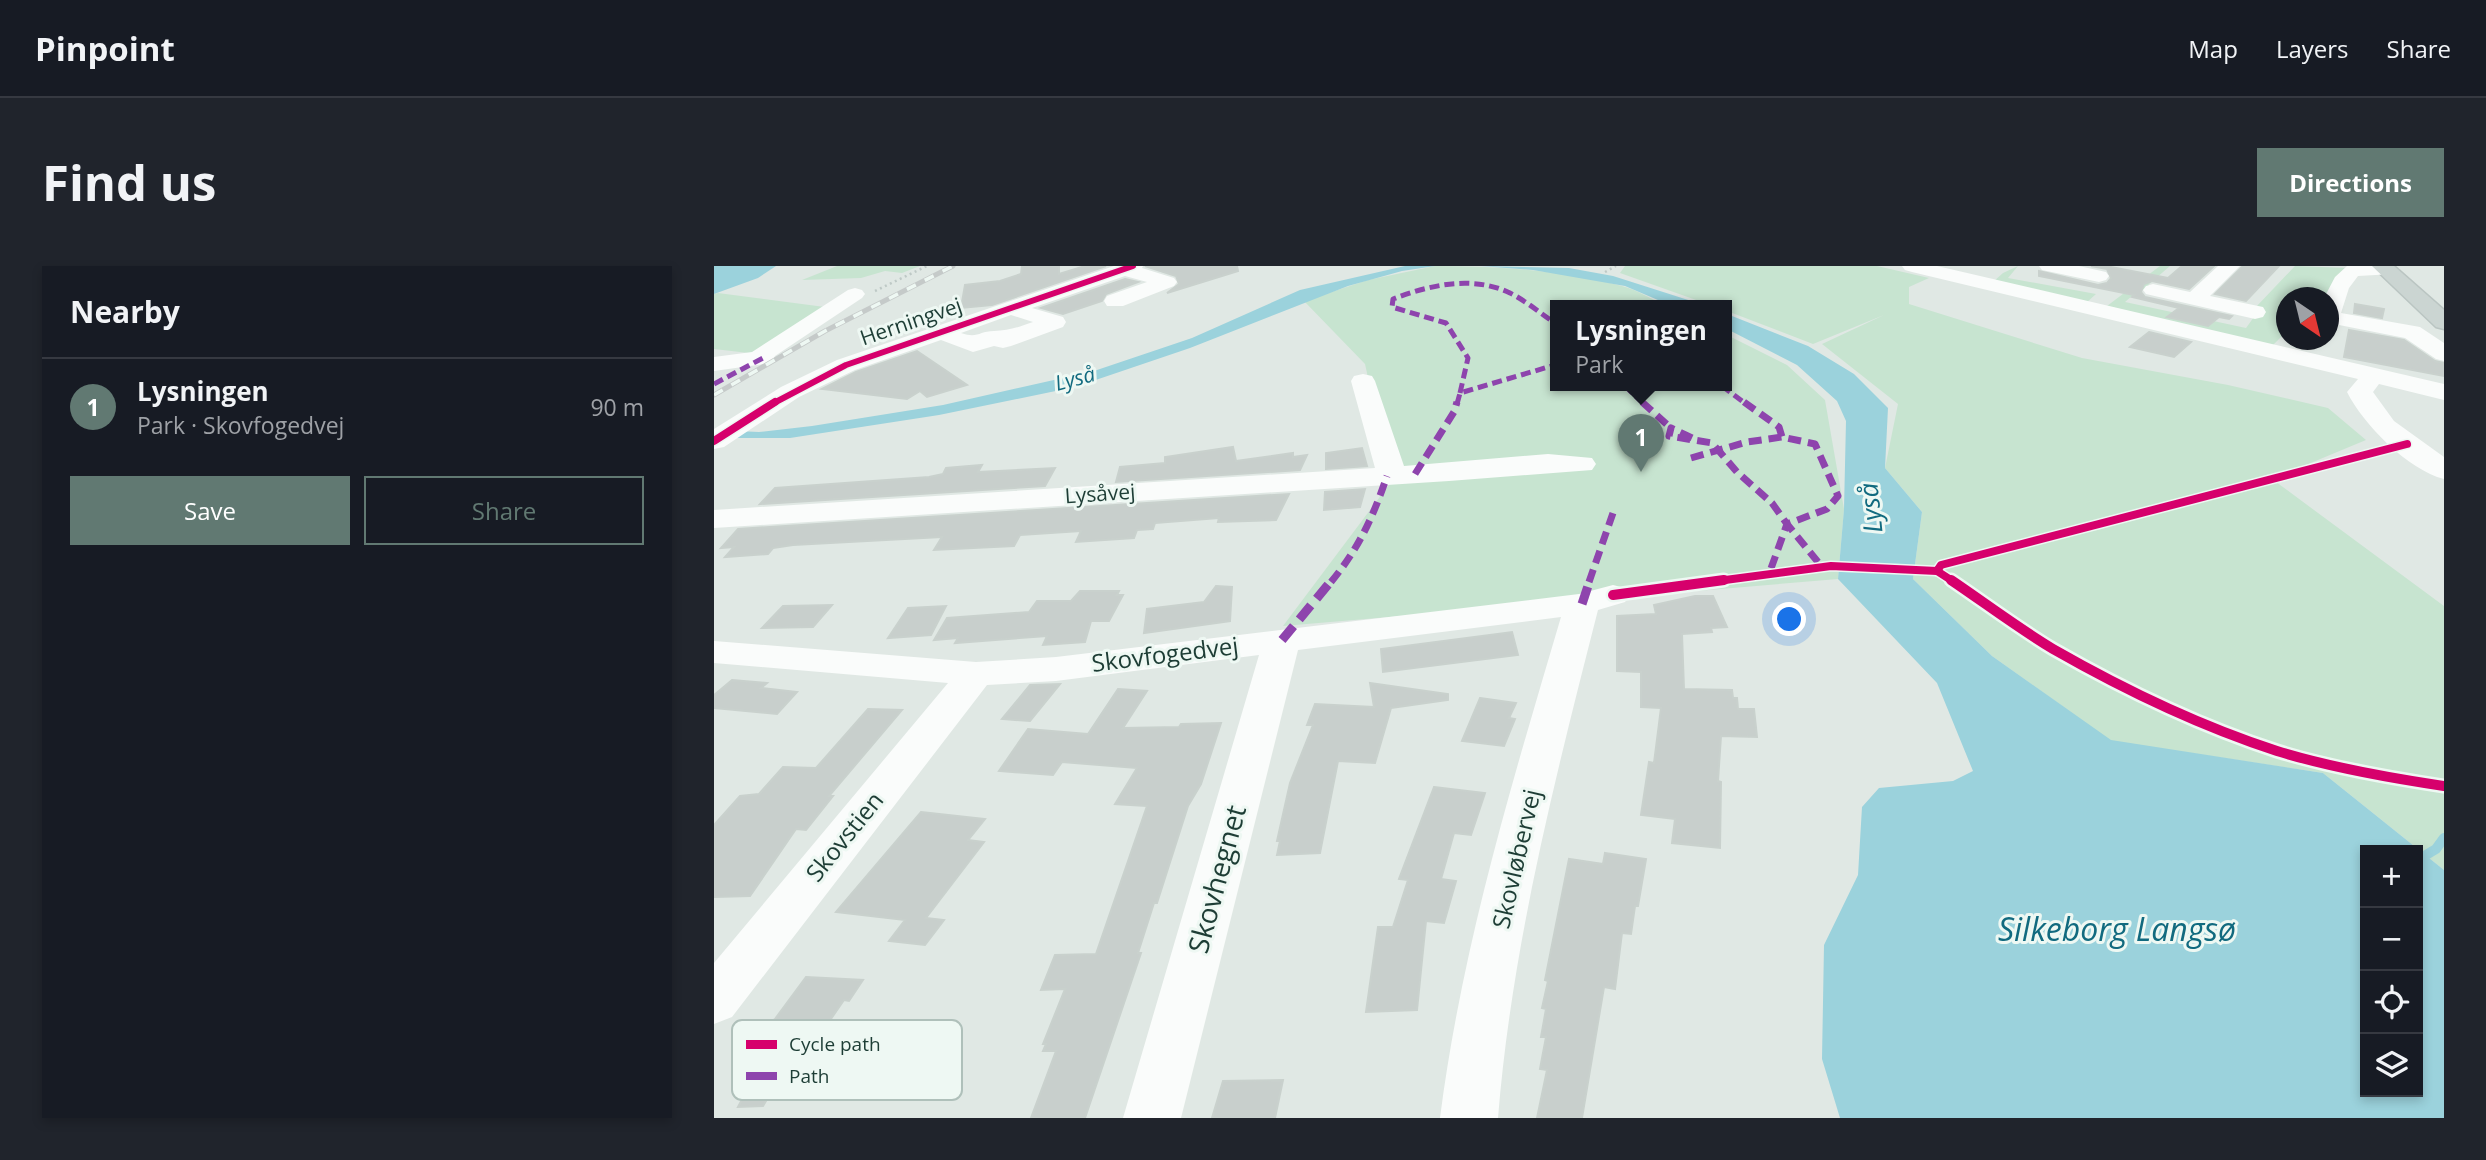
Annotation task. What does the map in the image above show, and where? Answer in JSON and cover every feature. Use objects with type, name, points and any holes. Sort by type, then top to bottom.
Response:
[{"type":"main road","points":[[2384,268],[2444,322]]},
{"type":"street","points":[[954,306],[976,304],[1008,294],[1008,287],[1077,266]]},
{"type":"street","points":[[1912,266],[2124,326],[2133,319]]},
{"type":"street","points":[[2049,266],[2099,276]]},
{"type":"street","points":[[2194,299],[2230,266]]},
{"type":"street","points":[[1115,301],[1167,282],[1128,268]]},
{"type":"street","name":"Herningvej","points":[[714,441],[825,374],[937,332],[1128,268]]},
{"type":"street","points":[[2339,289],[2351,272],[2359,268],[2384,268]]},
{"type":"street","points":[[2153,290],[2255,312]]},
{"type":"street","points":[[1144,292],[1174,300],[1183,297]]},
{"type":"street","points":[[714,364],[763,358],[763,354],[855,294]]},
{"type":"street","points":[[1996,295],[2103,302],[2133,319],[2444,392]]},
{"type":"street","points":[[937,332],[973,345],[994,338],[1003,341],[1055,322],[1009,308]]},
{"type":"street","points":[[2339,319],[2412,332],[2444,354]]},
{"type":"street","points":[[774,360],[825,374]]},
{"type":"street","points":[[2373,376],[2360,392],[2366,408],[2383,426],[2444,470]]},
{"type":"street","points":[[1363,381],[1390,467],[1387,476]]},
{"type":"street","name":"Lysåvej","points":[[714,519],[1387,476],[1548,463],[1582,464]]},
{"type":"street","name":"Skovfogedvej","points":[[714,652],[976,674],[1056,669],[1598,600]]},
{"type":"street","name":"Skovløbervej","points":[[1469,1118],[1474,1051],[1513,862],[1598,600]]},
{"type":"street","name":"Skovhegnet","points":[[1152,1118],[1282,640]]},
{"type":"street","name":"Skovstien","points":[[714,1001],[976,674]]},
{"type":"path","points":[[1605,272],[1616,266]]},
{"type":"green space","points":[[837,266],[920,266],[902,273],[885,271],[861,278],[802,280]]},
{"type":"green space","points":[[1435,266],[1506,268],[1576,276],[1628,288],[1654,300],[1550,300],[1550,391],[1732,391],[1732,338],[1787,365],[1825,400],[1844,509],[1838,579],[1283,626],[1391,482],[1365,364],[1304,301],[1368,280]]},
{"type":"green space","points":[[1625,266],[1877,266],[1929,278],[1909,287],[1909,304],[2082,358],[2228,385],[2328,408],[2366,440],[2272,479],[2444,606],[2444,870],[2423,853],[2423,845],[2413,845],[2323,773],[2111,741],[1992,656],[1913,579],[1922,512],[1885,468],[1898,404],[1822,344],[1884,315],[1813,344],[1732,313],[1732,300],[1696,300],[1620,273]]},
{"type":"green space","points":[[2018,266],[2008,278],[2096,294],[2086,303],[1993,282],[2003,273]]},
{"type":"green space","points":[[2160,266],[2170,266],[2148,285],[2155,286],[2148,291],[2140,289],[2125,302],[2246,328],[2259,310],[2255,308],[2295,266],[2348,268],[2334,287],[2276,287],[2276,342],[2272,346],[2107,306]]},
{"type":"green space","points":[[714,294],[840,309],[766,355],[714,349]]},
{"type":"water","points":[[714,266],[776,266],[758,278],[714,294]]},
{"type":"water","name":"Lyså","points":[[1405,266],[1435,266],[1402,271],[1348,286],[1190,348],[1075,387],[939,415],[790,438],[714,438],[714,430],[759,432],[812,426],[943,405],[1094,371],[1192,338],[1300,290]]},
{"type":"water","points":[[1480,266],[1569,268],[1613,276],[1688,300],[1658,300],[1625,286],[1533,270]]},
{"type":"water","name":"Silkeborg Langsø","points":[[1732,316],[1808,346],[1854,374],[1888,408],[1885,468],[1922,512],[1913,579],[1992,656],[2111,740],[2323,773],[2413,845],[2360,845],[2360,1097],[2423,1097],[2423,853],[2444,870],[2444,1118],[1840,1118],[1822,1059],[1824,945],[1858,875],[1862,807],[1879,788],[1953,781],[1973,771],[1937,683],[1838,579],[1844,509],[1846,421],[1837,401],[1797,365],[1732,332]]},
{"type":"building","points":[[1022,266],[1059,266],[1059,274],[1085,266],[1106,266],[992,305],[961,308],[965,285],[1000,281],[1021,274]]},
{"type":"building","points":[[1145,266],[1237,266],[1238,271],[1167,293],[1179,284],[1176,276]]},
{"type":"building","points":[[2091,266],[2106,266],[2168,278],[2182,266],[2214,266],[2189,289],[2152,281],[2144,284],[2141,292],[2145,297],[2232,316],[2229,319],[2219,317],[2208,326],[2167,317],[2179,308],[2132,297],[2134,295],[2039,276],[2039,271],[2098,285],[2107,283],[2111,278],[2107,269]]},
{"type":"building","points":[[2243,266],[2279,266],[2246,301],[2215,294]]},
{"type":"building","points":[[1125,279],[1138,282],[1106,294],[1102,301],[1063,314],[1041,308]]},
{"type":"building","points":[[2355,304],[2384,309],[2382,318],[2354,313]]},
{"type":"building","points":[[2349,330],[2404,340],[2435,361],[2444,363],[2444,376],[2344,357]]},
{"type":"building","points":[[2149,332],[2191,342],[2174,357],[2130,347]]},
{"type":"building","points":[[917,351],[967,385],[927,397],[920,391],[907,399],[822,389],[856,372]]},
{"type":"building","points":[[1233,447],[1236,461],[1293,453],[1293,457],[1307,455],[1300,470],[1116,482],[1120,467],[1165,463],[1165,457]]},
{"type":"building","points":[[1362,448],[1367,466],[1326,469],[1326,453]]},
{"type":"building","points":[[982,465],[978,472],[1055,468],[1045,486],[760,504],[775,488],[929,477],[943,474],[946,468]]},
{"type":"building","points":[[1365,489],[1360,507],[1324,510],[1325,492]]},
{"type":"building","points":[[1289,494],[1276,520],[1218,522],[1219,518],[1155,523],[1153,529],[1137,530],[1134,538],[1076,542],[1081,531],[1020,535],[1014,546],[934,550],[942,537],[793,545],[773,548],[768,554],[725,557],[734,547],[721,548],[738,529]]},
{"type":"building","points":[[1216,586],[1232,587],[1230,621],[1144,633],[1147,609],[1204,602]]},
{"type":"building","points":[[1080,591],[1119,591],[1117,595],[1123,595],[1109,621],[1091,621],[1085,642],[1043,645],[1047,636],[955,643],[958,638],[934,640],[947,618],[1029,612],[1037,601],[1071,601]]},
{"type":"building","points":[[1695,596],[1713,596],[1727,627],[1711,628],[1712,632],[1682,634],[1684,689],[1732,690],[1733,698],[1737,698],[1738,709],[1754,709],[1757,737],[1721,736],[1718,781],[1721,782],[1720,848],[1672,843],[1675,819],[1641,815],[1649,762],[1654,763],[1661,708],[1641,707],[1641,672],[1617,671],[1617,616],[1656,614],[1654,605]]},
{"type":"building","points":[[832,605],[813,627],[762,628],[783,606]]},
{"type":"building","points":[[946,606],[931,635],[888,638],[908,608]]},
{"type":"building","points":[[1512,632],[1518,655],[1383,672],[1381,649]]},
{"type":"building","points":[[732,680],[767,683],[761,688],[797,692],[777,714],[714,708],[714,695]]},
{"type":"building","points":[[1370,683],[1448,694],[1448,700],[1391,708],[1375,763],[1338,761],[1320,853],[1277,855],[1280,841],[1277,841],[1290,783],[1313,725],[1307,725],[1315,704],[1374,707]]},
{"type":"building","points":[[1060,684],[1030,721],[1002,719],[1030,685]]},
{"type":"building","points":[[1118,689],[1147,691],[1123,728],[1221,723],[1201,784],[1188,806],[1157,903],[1154,903],[1138,953],[1141,953],[1085,1118],[1031,1118],[1056,1051],[1043,1051],[1046,1044],[1043,1044],[1065,989],[1041,990],[1055,955],[1096,954],[1147,806],[1115,804],[1137,768],[1062,762],[1053,775],[999,771],[1028,729],[1088,734]]},
{"type":"building","points":[[1480,698],[1516,703],[1509,718],[1515,719],[1504,746],[1462,741]]},
{"type":"building","points":[[868,709],[902,710],[829,796],[833,796],[806,830],[796,829],[750,896],[714,897],[714,825],[740,796],[759,794],[783,767],[816,768]]},
{"type":"building","points":[[1434,787],[1485,793],[1471,835],[1454,833],[1441,879],[1456,881],[1444,923],[1426,921],[1417,1010],[1366,1012],[1378,927],[1393,927],[1408,880],[1399,879]]},
{"type":"building","points":[[921,812],[985,819],[968,840],[984,842],[926,918],[944,920],[925,945],[889,941],[905,920],[836,912]]},
{"type":"building","points":[[1605,853],[1646,859],[1631,934],[1622,933],[1615,989],[1604,987],[1582,1118],[1537,1118],[1547,1070],[1540,1069],[1546,1037],[1541,1037],[1546,1009],[1542,1008],[1548,981],[1545,980],[1569,859],[1603,864]]},
{"type":"building","points":[[806,977],[863,980],[849,1001],[844,1000],[830,1020],[775,1019]]},
{"type":"building","points":[[1283,1080],[1275,1118],[1212,1118],[1223,1081]]},
{"type":"building","points":[[742,1100],[767,1100],[763,1106],[738,1107]]},
{"type":"waterway","points":[[2426,855],[2436,849],[2444,838]]},
{"type":"railway","points":[[714,395],[825,331],[953,266]]},
{"type":"marked path","points":[[1460,393],[1468,358],[1446,323],[1392,307],[1393,299],[1436,286],[1482,284],[1510,293],[1550,319]]},
{"type":"marked path","points":[[714,384],[763,358]]},
{"type":"marked path","points":[[1415,474],[1454,412],[1460,393],[1550,366]]},
{"type":"marked path","points":[[1630,391],[1671,428]]},
{"type":"marked path","points":[[1729,391],[1779,427],[1782,437]]},
{"type":"marked path","points":[[1692,438],[1671,428],[1669,436],[1712,443],[1737,472],[1772,503],[1787,524],[1769,574]]},
{"type":"marked path","points":[[1691,458],[1747,442],[1782,437],[1815,444],[1838,496],[1827,509],[1787,524],[1822,567]]},
{"type":"marked path","points":[[1282,640],[1345,565],[1370,525],[1387,476]]},
{"type":"marked path","points":[[1582,604],[1614,510]]},
{"type":"cycle path","points":[[714,441],[790,392],[846,365],[1133,266]]},
{"type":"cycle path","points":[[1613,595],[1831,566],[1937,571],[1941,565],[2407,444]]},
{"type":"cycle path","points":[[1937,571],[2052,648],[2158,703],[2278,751],[2404,780],[2444,786]]},
{"type":"place","name":"Lysningen","points":[[1641,472]]}]
